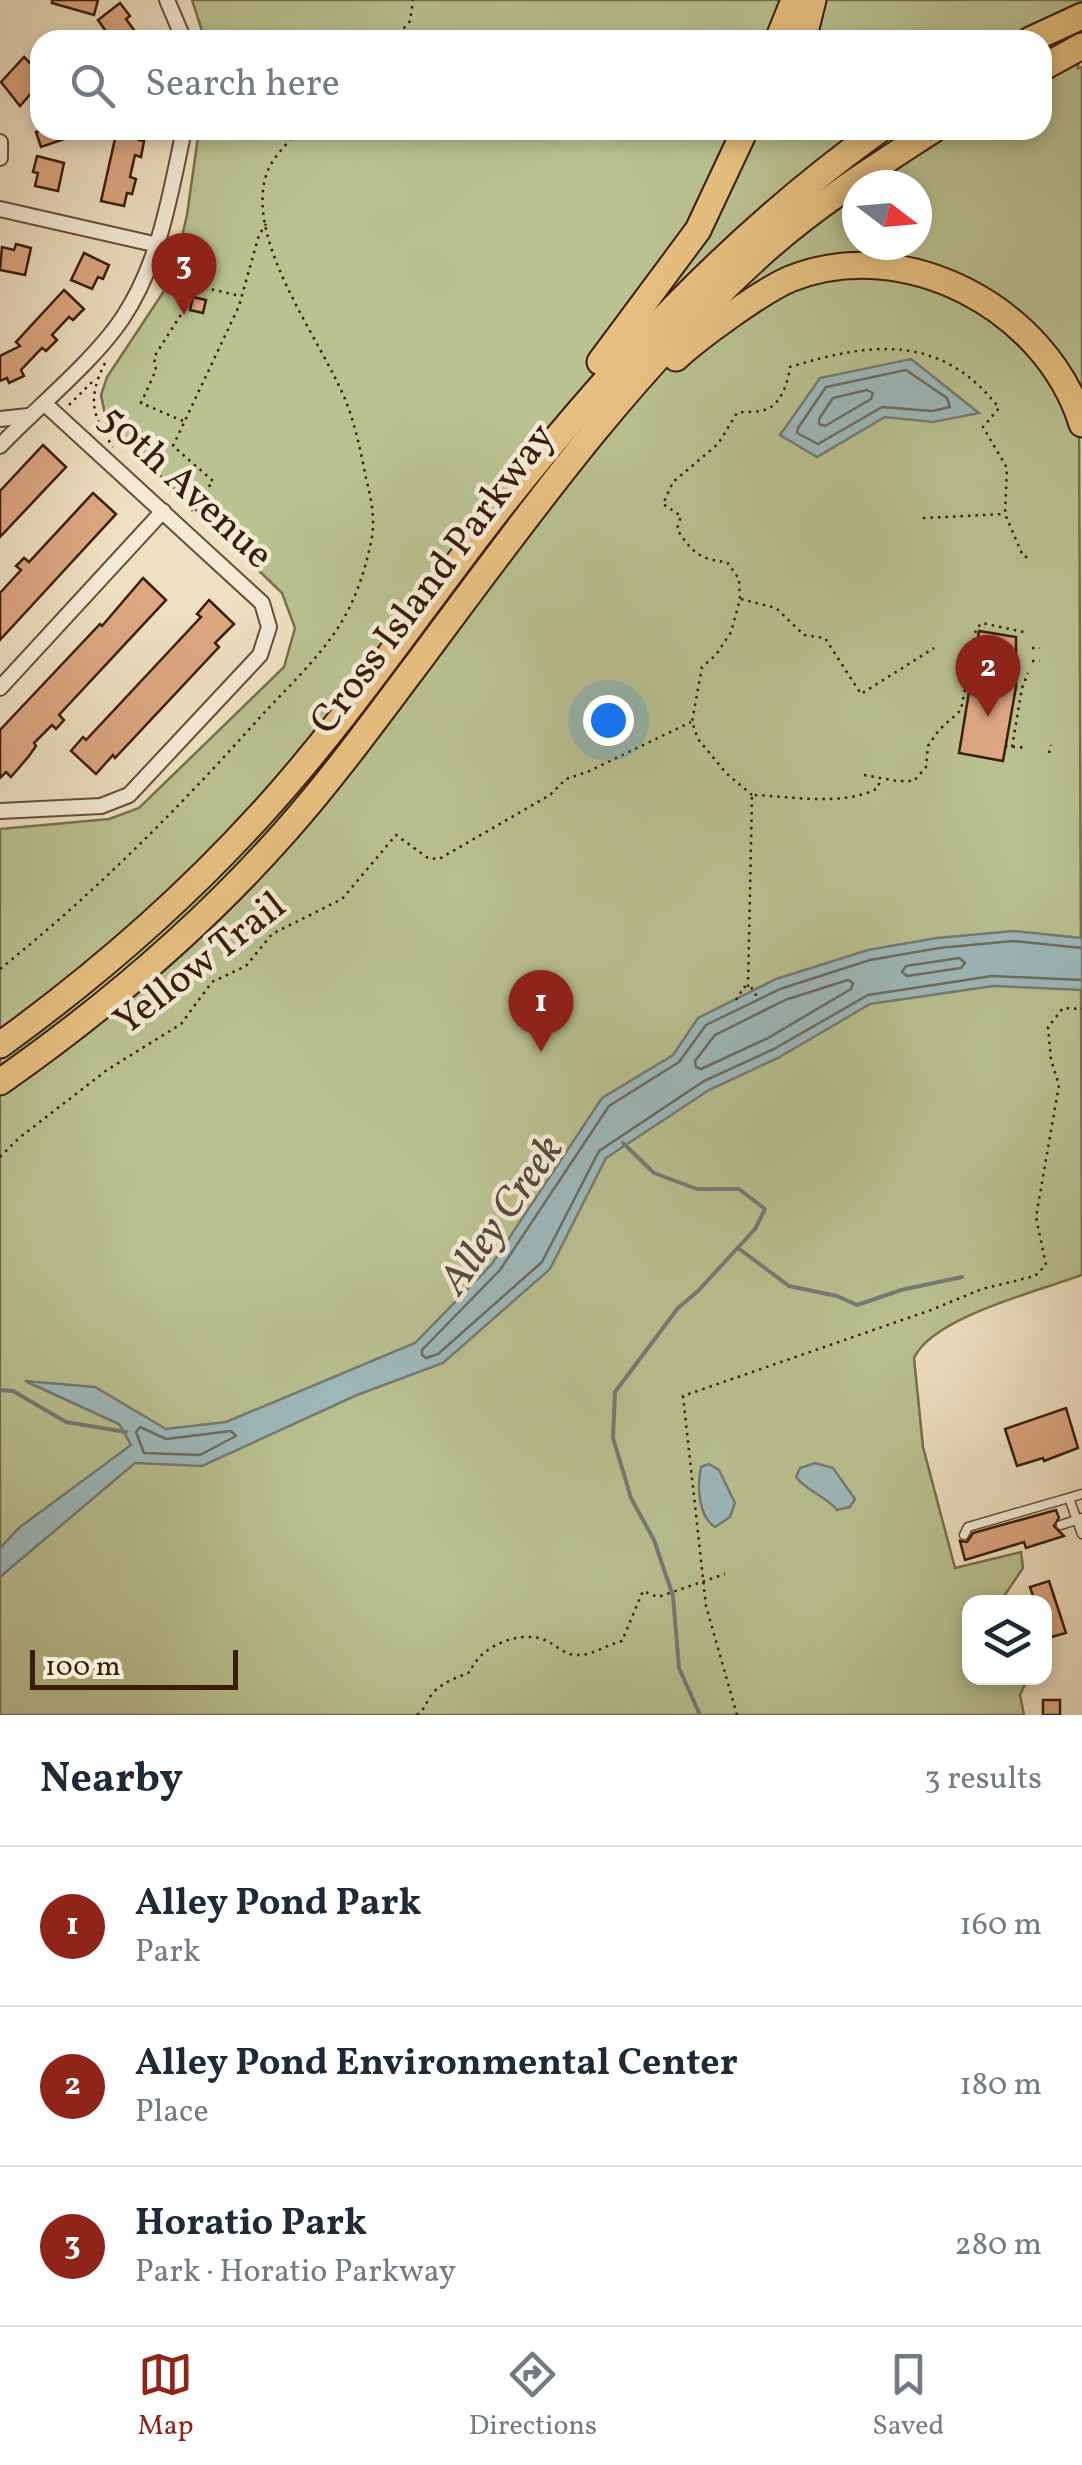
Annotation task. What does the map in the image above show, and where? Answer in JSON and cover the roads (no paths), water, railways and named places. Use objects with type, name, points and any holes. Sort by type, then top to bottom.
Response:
[{"type":"highway","points":[[782,30],[794,0]]},
{"type":"highway","points":[[803,30],[813,0]]},
{"type":"highway","points":[[1052,30],[1082,16]]},
{"type":"highway","points":[[1052,62],[1082,46]]},
{"type":"highway","points":[[500,509],[567,404],[698,230],[740,140]]},
{"type":"highway","name":"Cross Island Parkway","points":[[0,1044],[123,949],[261,814],[621,361],[735,246],[828,166],[865,140]]},
{"type":"highway","name":"Cross Island Parkway","points":[[0,1082],[62,1039],[142,974],[216,906],[286,832],[594,432],[671,344],[762,253],[862,175],[916,140]]},
{"type":"highway","points":[[594,432],[682,352],[789,280],[836,267],[878,265],[934,278],[966,290],[991,306],[1024,334],[1055,369],[1076,404],[1082,424]]},
{"type":"street","points":[[166,1],[179,30]]},
{"type":"street","points":[[0,446],[45,404],[121,320],[158,245],[182,140]]},
{"type":"street","points":[[0,142],[0,158]]},
{"type":"street","points":[[0,209],[158,245]]},
{"type":"street","name":"50th Avenue","points":[[0,811],[101,806],[129,795],[260,655],[269,627],[262,603],[45,404]]},
{"type":"street","points":[[0,419],[28,416]]},
{"type":"street","points":[[0,688],[163,511]]},
{"type":"lane","points":[[964,1535],[968,1528],[1082,1494]]},
{"type":"lane","points":[[1069,1498],[1082,1534]]},
{"type":"lane","points":[[1061,1526],[1079,1519]]},
{"type":"water","points":[[911,359],[979,413],[933,422],[885,417],[817,457],[780,435],[820,378]]},
{"type":"water","points":[[1013,931],[1082,938],[1082,990],[993,986],[870,1004],[778,1058],[709,1090],[606,1158],[550,1269],[443,1363],[357,1395],[202,1466],[135,1463],[0,1577],[0,1548],[20,1527],[131,1445],[119,1424],[25,1381],[95,1387],[166,1429],[226,1422],[415,1343],[492,1264],[602,1098],[673,1055],[698,1018],[776,979],[868,950]]},
{"type":"water","points":[[815,1463],[833,1468],[855,1499],[850,1507],[837,1510],[796,1477],[800,1468]]},
{"type":"water","points":[[709,1464],[719,1470],[735,1503],[730,1517],[715,1527],[705,1516],[699,1491],[701,1467]]},
{"type":"waterway","points":[[623,1143],[654,1173],[697,1189],[739,1189],[765,1209],[755,1229],[678,1308],[615,1392],[613,1438],[631,1498],[654,1540],[673,1596],[679,1668],[700,1715]]},
{"type":"waterway","points":[[738,1248],[789,1286],[837,1296],[857,1305],[901,1290],[962,1277]]},
{"type":"waterway","points":[[0,1390],[13,1391],[66,1422],[126,1432]]},
{"type":"place","name":"Horatio Park","points":[[184,315]]},
{"type":"place","name":"Alley Pond Environmental Center","points":[[988,717]]},
{"type":"place","name":"Alley Pond Park","points":[[541,1052]]},
{"type":"water label","name":"Alley Creek","points":[[503,1216]]}]
